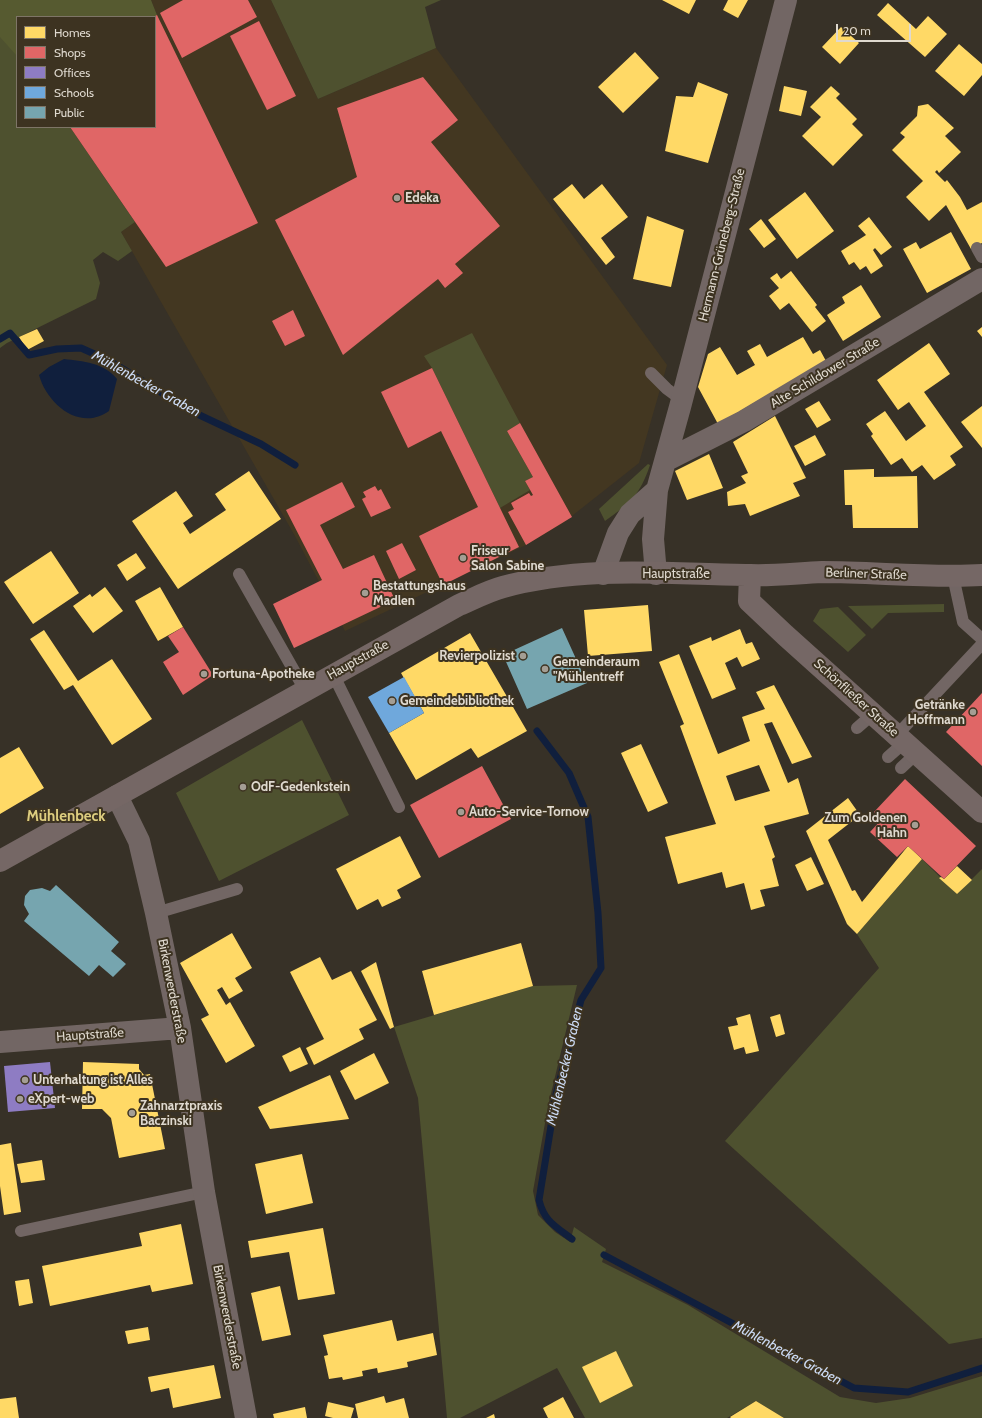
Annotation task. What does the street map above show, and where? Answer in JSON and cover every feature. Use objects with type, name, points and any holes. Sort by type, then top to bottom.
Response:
[{"type":"main road","name":"Berliner Straße","points":[[750,575],[823,572],[953,576],[982,575]]},
{"type":"main road","name":"Hauptstraße","points":[[0,861],[459,605],[502,587],[550,577],[603,574],[697,573],[750,575]]},
{"type":"main road","name":"Schönfließer Straße","points":[[750,575],[749,601],[982,812]]},
{"type":"street","name":"Hermann-Grüneberg-Straße","points":[[656,574],[653,539],[657,490],[682,400],[786,0]]},
{"type":"street","name":"Alte Schildower Straße","points":[[665,461],[744,421],[982,280]]},
{"type":"street","points":[[603,574],[618,533],[630,514],[657,490]]},
{"type":"street","name":"Birkenwerderstraße","points":[[117,796],[139,841],[180,1028],[204,1192],[246,1418]]},
{"type":"street","name":"Hauptstraße","points":[[0,1042],[180,1028]]},
{"type":"lane","points":[[651,374],[667,389],[682,400]]},
{"type":"lane","points":[[239,574],[305,690]]},
{"type":"lane","points":[[953,576],[963,622],[982,639]]},
{"type":"lane","points":[[888,757],[906,743],[982,644]]},
{"type":"lane","points":[[333,674],[399,807]]},
{"type":"lane","points":[[857,728],[873,714]]},
{"type":"lane","points":[[901,768],[906,743]]},
{"type":"lane","points":[[156,913],[237,889]]},
{"type":"lane","points":[[21,1231],[204,1192]]},
{"type":"shaded area","points":[[151,0],[271,0],[318,99],[436,48],[667,365],[639,463],[563,523],[526,545],[345,631],[295,536],[121,232],[135,222],[71,128],[156,128],[156,16],[157,15]]},
{"type":"green space","points":[[0,0],[151,0],[154,16],[16,16],[16,128],[71,128],[135,222],[121,232],[132,251],[118,261],[103,252],[93,260],[100,283],[96,299],[7,343],[0,348]]},
{"type":"green space","points":[[0,0],[151,0],[157,15],[16,16],[16,55],[0,37]]},
{"type":"green space","points":[[271,0],[441,0],[425,7],[436,48],[318,99]]},
{"type":"green space","points":[[472,333],[520,423],[507,431],[533,477],[525,481],[530,490],[500,508],[432,368],[424,356]]},
{"type":"green space","points":[[648,464],[650,465],[646,475],[633,498],[605,521],[599,509]]},
{"type":"green space","points":[[944,604],[944,612],[888,613],[872,629],[848,606]]},
{"type":"green space","points":[[838,607],[866,635],[848,652],[813,621],[820,609]]},
{"type":"green space","points":[[302,720],[349,815],[219,881],[176,793]]},
{"type":"green space","points":[[922,859],[957,894],[982,869],[982,1338],[949,1344],[725,1141],[879,968],[857,934]]},
{"type":"green space","points":[[577,985],[548,1106],[533,1191],[538,1215],[555,1232],[570,1242],[574,1227],[606,1249],[602,1262],[688,1305],[840,1397],[876,1403],[910,1398],[982,1376],[982,1418],[784,1418],[756,1401],[727,1418],[585,1418],[557,1368],[460,1418],[447,1418],[418,1098],[394,1027],[533,986]]},
{"type":"water","points":[[64,359],[86,362],[100,366],[106,369],[117,379],[109,411],[98,417],[87,418],[76,416],[66,412],[49,396],[39,375],[49,367]]},
{"type":"building: Homes","points":[[662,0],[696,0],[689,14]]},
{"type":"building: Homes","points":[[728,0],[748,0],[738,18],[723,10]]},
{"type":"building: Homes","points":[[888,3],[916,29],[928,16],[947,34],[925,57],[877,15]]},
{"type":"building: Homes","points":[[841,27],[859,43],[840,64],[822,47]]},
{"type":"building: Homes","points":[[959,44],[982,64],[982,75],[964,96],[935,71]]},
{"type":"building: Homes","points":[[635,52],[659,78],[623,113],[598,87]]},
{"type":"building: Homes","points":[[698,82],[728,94],[708,163],[665,151],[676,96],[693,97]]},
{"type":"building: Homes","points":[[784,86],[807,91],[801,116],[779,111]]},
{"type":"building: Homes","points":[[831,86],[840,94],[836,98],[857,119],[852,124],[863,135],[833,166],[802,136],[821,117],[810,107]]},
{"type":"building: Homes","points":[[928,104],[954,128],[945,136],[961,152],[939,173],[937,170],[935,172],[945,182],[947,180],[960,197],[967,210],[982,202],[982,243],[971,249],[946,205],[929,221],[906,197],[923,181],[892,150],[905,137],[900,133],[917,116],[918,106]]},
{"type":"building: Homes","points":[[572,184],[584,199],[602,184],[628,217],[601,238],[615,257],[606,265],[553,199]]},
{"type":"building: Homes","points":[[805,192],[834,231],[797,259],[768,220]]},
{"type":"building: Homes","points":[[647,216],[684,230],[671,287],[633,279]]},
{"type":"building: Homes","points":[[869,217],[892,247],[881,255],[875,248],[873,250],[883,266],[871,274],[866,266],[860,270],[854,262],[849,265],[841,251],[866,235],[858,226]]},
{"type":"building: Homes","points":[[761,219],[776,239],[764,248],[749,229]]},
{"type":"building: Homes","points":[[951,232],[971,269],[927,293],[903,249],[916,242],[920,249]]},
{"type":"building: Homes","points":[[791,271],[817,305],[815,307],[826,321],[812,332],[789,303],[780,310],[769,296],[779,288],[770,278],[777,273],[781,279]]},
{"type":"building: Homes","points":[[861,285],[881,317],[843,341],[827,315],[845,303],[842,297]]},
{"type":"building: Homes","points":[[982,327],[982,337],[977,331]]},
{"type":"building: Homes","points":[[37,329],[44,341],[27,350],[19,337]]},
{"type":"building: Homes","points":[[803,337],[813,354],[820,350],[826,361],[718,424],[698,387],[708,354],[720,347],[737,375],[755,365],[747,351],[760,344],[767,357]]},
{"type":"building: Homes","points":[[929,343],[950,374],[924,392],[963,447],[950,456],[956,465],[934,480],[922,465],[912,472],[902,458],[891,465],[871,436],[873,434],[866,424],[885,411],[906,441],[926,426],[909,402],[898,410],[877,380]]},
{"type":"building: Homes","points":[[819,401],[831,420],[817,428],[805,409]]},
{"type":"building: Homes","points":[[982,406],[982,448],[961,422]]},
{"type":"building: Homes","points":[[775,416],[806,478],[793,483],[800,496],[750,516],[745,504],[728,506],[727,492],[746,483],[741,476],[748,473],[733,442]]},
{"type":"building: Homes","points":[[815,435],[826,455],[805,466],[794,446]]},
{"type":"building: Homes","points":[[709,454],[723,488],[687,500],[675,471]]},
{"type":"building: Homes","points":[[874,469],[874,477],[917,476],[918,528],[853,528],[852,505],[845,505],[844,470]]},
{"type":"building: Homes","points":[[249,471],[281,519],[178,589],[132,521],[176,491],[193,516],[183,523],[190,534],[226,510],[215,494]]},
{"type":"building: Homes","points":[[51,551],[79,593],[33,624],[4,582]]},
{"type":"building: Homes","points":[[136,553],[146,568],[127,581],[117,565]]},
{"type":"building: Homes","points":[[105,587],[123,611],[93,633],[73,606],[90,594],[92,597]]},
{"type":"building: Homes","points":[[160,587],[183,627],[158,641],[135,601]]},
{"type":"building: Homes","points":[[648,605],[652,651],[588,656],[584,610]]},
{"type":"building: Homes","points":[[740,629],[746,644],[752,642],[760,659],[742,667],[737,657],[725,663],[736,689],[712,699],[689,646],[711,637],[712,641]]},
{"type":"building: Homes","points":[[44,630],[78,681],[112,659],[152,719],[112,745],[73,685],[64,690],[30,639]]},
{"type":"building: Homes","points":[[470,633],[527,731],[478,758],[471,748],[416,780],[389,733],[424,713],[401,673]]},
{"type":"building: Homes","points":[[679,654],[718,754],[750,741],[742,717],[765,709],[756,692],[774,685],[812,757],[792,764],[772,722],[764,724],[788,783],[798,778],[809,814],[764,826],[775,857],[772,859],[779,886],[760,890],[765,906],[751,910],[744,883],[726,888],[722,872],[678,884],[665,837],[716,824],[680,726],[684,724],[659,662]],"holes":[[[759,765],[770,791],[735,801],[726,776]]]},
{"type":"building: Homes","points":[[641,744],[668,803],[648,812],[621,753]]},
{"type":"building: Homes","points":[[19,747],[44,788],[0,814],[0,758]]},
{"type":"building: Homes","points":[[848,798],[860,815],[828,840],[852,891],[855,890],[862,902],[908,846],[922,859],[857,934],[847,924],[806,831]]},
{"type":"building: Homes","points":[[400,836],[421,877],[397,890],[401,898],[382,907],[378,899],[357,910],[336,869]]},
{"type":"building: Homes","points":[[811,857],[824,884],[807,891],[795,865]]},
{"type":"building: Homes","points":[[957,866],[972,880],[957,894],[939,878],[941,877],[944,879]]},
{"type":"building: Homes","points":[[232,933],[252,968],[235,978],[243,991],[229,999],[222,987],[217,990],[226,1005],[230,1002],[255,1046],[226,1063],[201,1019],[209,1015],[180,963]]},
{"type":"building: Homes","points":[[521,943],[533,986],[434,1015],[422,971]]},
{"type":"building: Homes","points":[[320,957],[332,980],[351,971],[377,1020],[359,1029],[364,1039],[314,1065],[306,1048],[324,1039],[290,972]]},
{"type":"building: Homes","points":[[376,962],[394,1027],[390,1029],[361,971]]},
{"type":"building: Homes","points":[[750,1014],[759,1051],[746,1054],[744,1047],[734,1050],[728,1027],[738,1025],[736,1018]]},
{"type":"building: Homes","points":[[780,1014],[785,1034],[776,1037],[770,1017]]},
{"type":"building: Homes","points":[[300,1047],[308,1064],[290,1072],[282,1056]]},
{"type":"building: Homes","points":[[374,1053],[389,1083],[355,1100],[340,1071]]},
{"type":"building: Homes","name":"Zahnarztpraxis Baczinski","points":[[83,1062],[139,1064],[139,1069],[144,1075],[150,1074],[165,1149],[119,1158],[111,1118],[102,1109],[82,1109]]},
{"type":"building: Homes","points":[[330,1075],[349,1119],[270,1129],[258,1107]]},
{"type":"building: Homes","points":[[11,1143],[21,1212],[4,1215],[0,1186],[0,1145]]},
{"type":"building: Homes","points":[[302,1154],[313,1203],[266,1214],[255,1164]]},
{"type":"building: Homes","points":[[42,1160],[45,1180],[21,1183],[17,1164]]},
{"type":"building: Homes","points":[[181,1224],[193,1284],[152,1292],[150,1285],[50,1306],[42,1266],[142,1246],[139,1233]]},
{"type":"building: Homes","points":[[323,1228],[335,1294],[298,1300],[289,1252],[251,1258],[248,1241]]},
{"type":"building: Homes","points":[[29,1279],[33,1303],[19,1306],[15,1281]]},
{"type":"building: Homes","points":[[280,1286],[291,1335],[262,1341],[251,1293]]},
{"type":"building: Homes","points":[[392,1320],[397,1341],[433,1333],[437,1355],[407,1362],[408,1367],[378,1373],[377,1368],[362,1371],[363,1376],[343,1380],[342,1377],[329,1379],[324,1356],[328,1355],[323,1335]]},
{"type":"building: Homes","points":[[148,1327],[150,1340],[128,1344],[125,1331]]},
{"type":"building: Homes","points":[[616,1351],[633,1386],[600,1403],[582,1367]]},
{"type":"building: Homes","points":[[214,1365],[221,1398],[173,1408],[169,1388],[151,1392],[148,1377]]},
{"type":"building: Homes","points":[[384,1396],[386,1403],[404,1398],[409,1418],[358,1418],[355,1404]]},
{"type":"building: Homes","points":[[16,1397],[19,1418],[0,1418],[0,1399]]},
{"type":"building: Homes","points":[[563,1397],[574,1418],[548,1418],[543,1408]]},
{"type":"building: Homes","points":[[756,1401],[784,1418],[730,1417]]},
{"type":"building: Homes","points":[[328,1402],[354,1408],[351,1418],[333,1418],[325,1416]]},
{"type":"building: Homes","points":[[305,1407],[307,1418],[274,1418],[273,1414]]},
{"type":"building: Homes","points":[[494,1414],[495,1418],[486,1418]]},
{"type":"building: Shops","points":[[183,0],[248,0],[257,17],[182,58],[160,13]]},
{"type":"building: Shops","points":[[157,15],[258,223],[166,267],[71,128],[156,128],[155,16]]},
{"type":"building: Shops","points":[[259,21],[296,96],[267,110],[230,36]]},
{"type":"building: Shops","name":"Edeka","points":[[423,77],[458,120],[431,142],[500,226],[455,264],[463,273],[445,288],[438,279],[343,355],[275,220],[357,177],[337,108]]},
{"type":"building: Shops","points":[[293,310],[305,336],[285,346],[272,321]]},
{"type":"building: Shops","points":[[432,368],[519,547],[443,585],[419,536],[478,507],[441,431],[408,448],[381,392]]},
{"type":"building: Shops","points":[[520,423],[572,517],[526,545],[508,512],[514,509],[511,503],[529,493],[531,496],[533,495],[525,481],[533,477],[507,431]]},
{"type":"building: Shops","points":[[342,482],[355,507],[320,525],[343,569],[374,555],[395,600],[294,648],[273,604],[322,580],[286,510]]},
{"type":"building: Shops","points":[[375,486],[378,491],[381,489],[391,508],[371,517],[362,499],[366,497],[363,492]]},
{"type":"building: Shops","points":[[402,543],[416,570],[399,579],[386,551]]},
{"type":"building: Shops","points":[[183,627],[213,675],[183,695],[163,662],[179,652],[168,636]]},
{"type":"building: Shops","name":"Getränke Hoffmann","points":[[982,693],[982,766],[946,732]]},
{"type":"building: Shops","name":"Auto-Service-Tornow","points":[[482,766],[511,819],[439,858],[410,805]]},
{"type":"building: Shops","name":"Zum Goldenen Hahn","points":[[905,779],[976,846],[944,879],[908,846],[897,857],[870,832],[882,819],[874,812]]},
{"type":"building: Offices","points":[[50,1062],[55,1108],[8,1112],[4,1066]]},
{"type":"building: Schools","points":[[404,677],[424,713],[389,733],[368,697]]},
{"type":"building: Public","name":"Gemeinderaum \"Mühlentreff","points":[[562,628],[587,683],[527,709],[503,655]]},
{"type":"building: Public","points":[[56,885],[119,942],[111,951],[126,964],[113,977],[99,965],[89,976],[24,921],[29,914],[24,905],[25,896],[30,890],[42,888],[50,891]]},
{"type":"waterway","name":"Mühlenbecker Graben","points":[[0,339],[10,333],[29,355],[57,349],[81,348],[110,361],[193,412],[261,444],[295,465]]},
{"type":"waterway","name":"Mühlenbecker Graben","points":[[537,731],[569,773],[588,817],[598,913],[601,968],[581,1000],[556,1095],[539,1200],[547,1218],[572,1239]]},
{"type":"waterway","name":"Mühlenbecker Graben","points":[[604,1255],[854,1388],[908,1392],[982,1368]]},
{"type":"place","name":"Edeka","points":[[397,198]]},
{"type":"place","name":"Friseur Salon Sabine","points":[[463,558]]},
{"type":"place","name":"Bestattungshaus Madlen","points":[[365,593]]},
{"type":"place","name":"Revierpolizist","points":[[523,656]]},
{"type":"place","name":"Gemeinderaum \"Mühlentreff","points":[[545,669]]},
{"type":"place","name":"Fortuna-Apotheke","points":[[204,674]]},
{"type":"place","name":"Gemeindebibliothek","points":[[392,701]]},
{"type":"place","name":"Getränke Hoffmann","points":[[973,712]]},
{"type":"place","name":"OdF-Gedenkstein","points":[[243,787]]},
{"type":"place","name":"Auto-Service-Tornow","points":[[461,812]]},
{"type":"place","name":"Zum Goldenen Hahn","points":[[915,825]]},
{"type":"place","name":"Unterhaltung ist Alles","points":[[25,1080]]},
{"type":"place","name":"eXpert-web","points":[[20,1099]]},
{"type":"place","name":"Zahnarztpraxis Baczinski","points":[[132,1113]]},
{"type":"district","name":"Mühlenbeck","points":[[66,817]]}]
